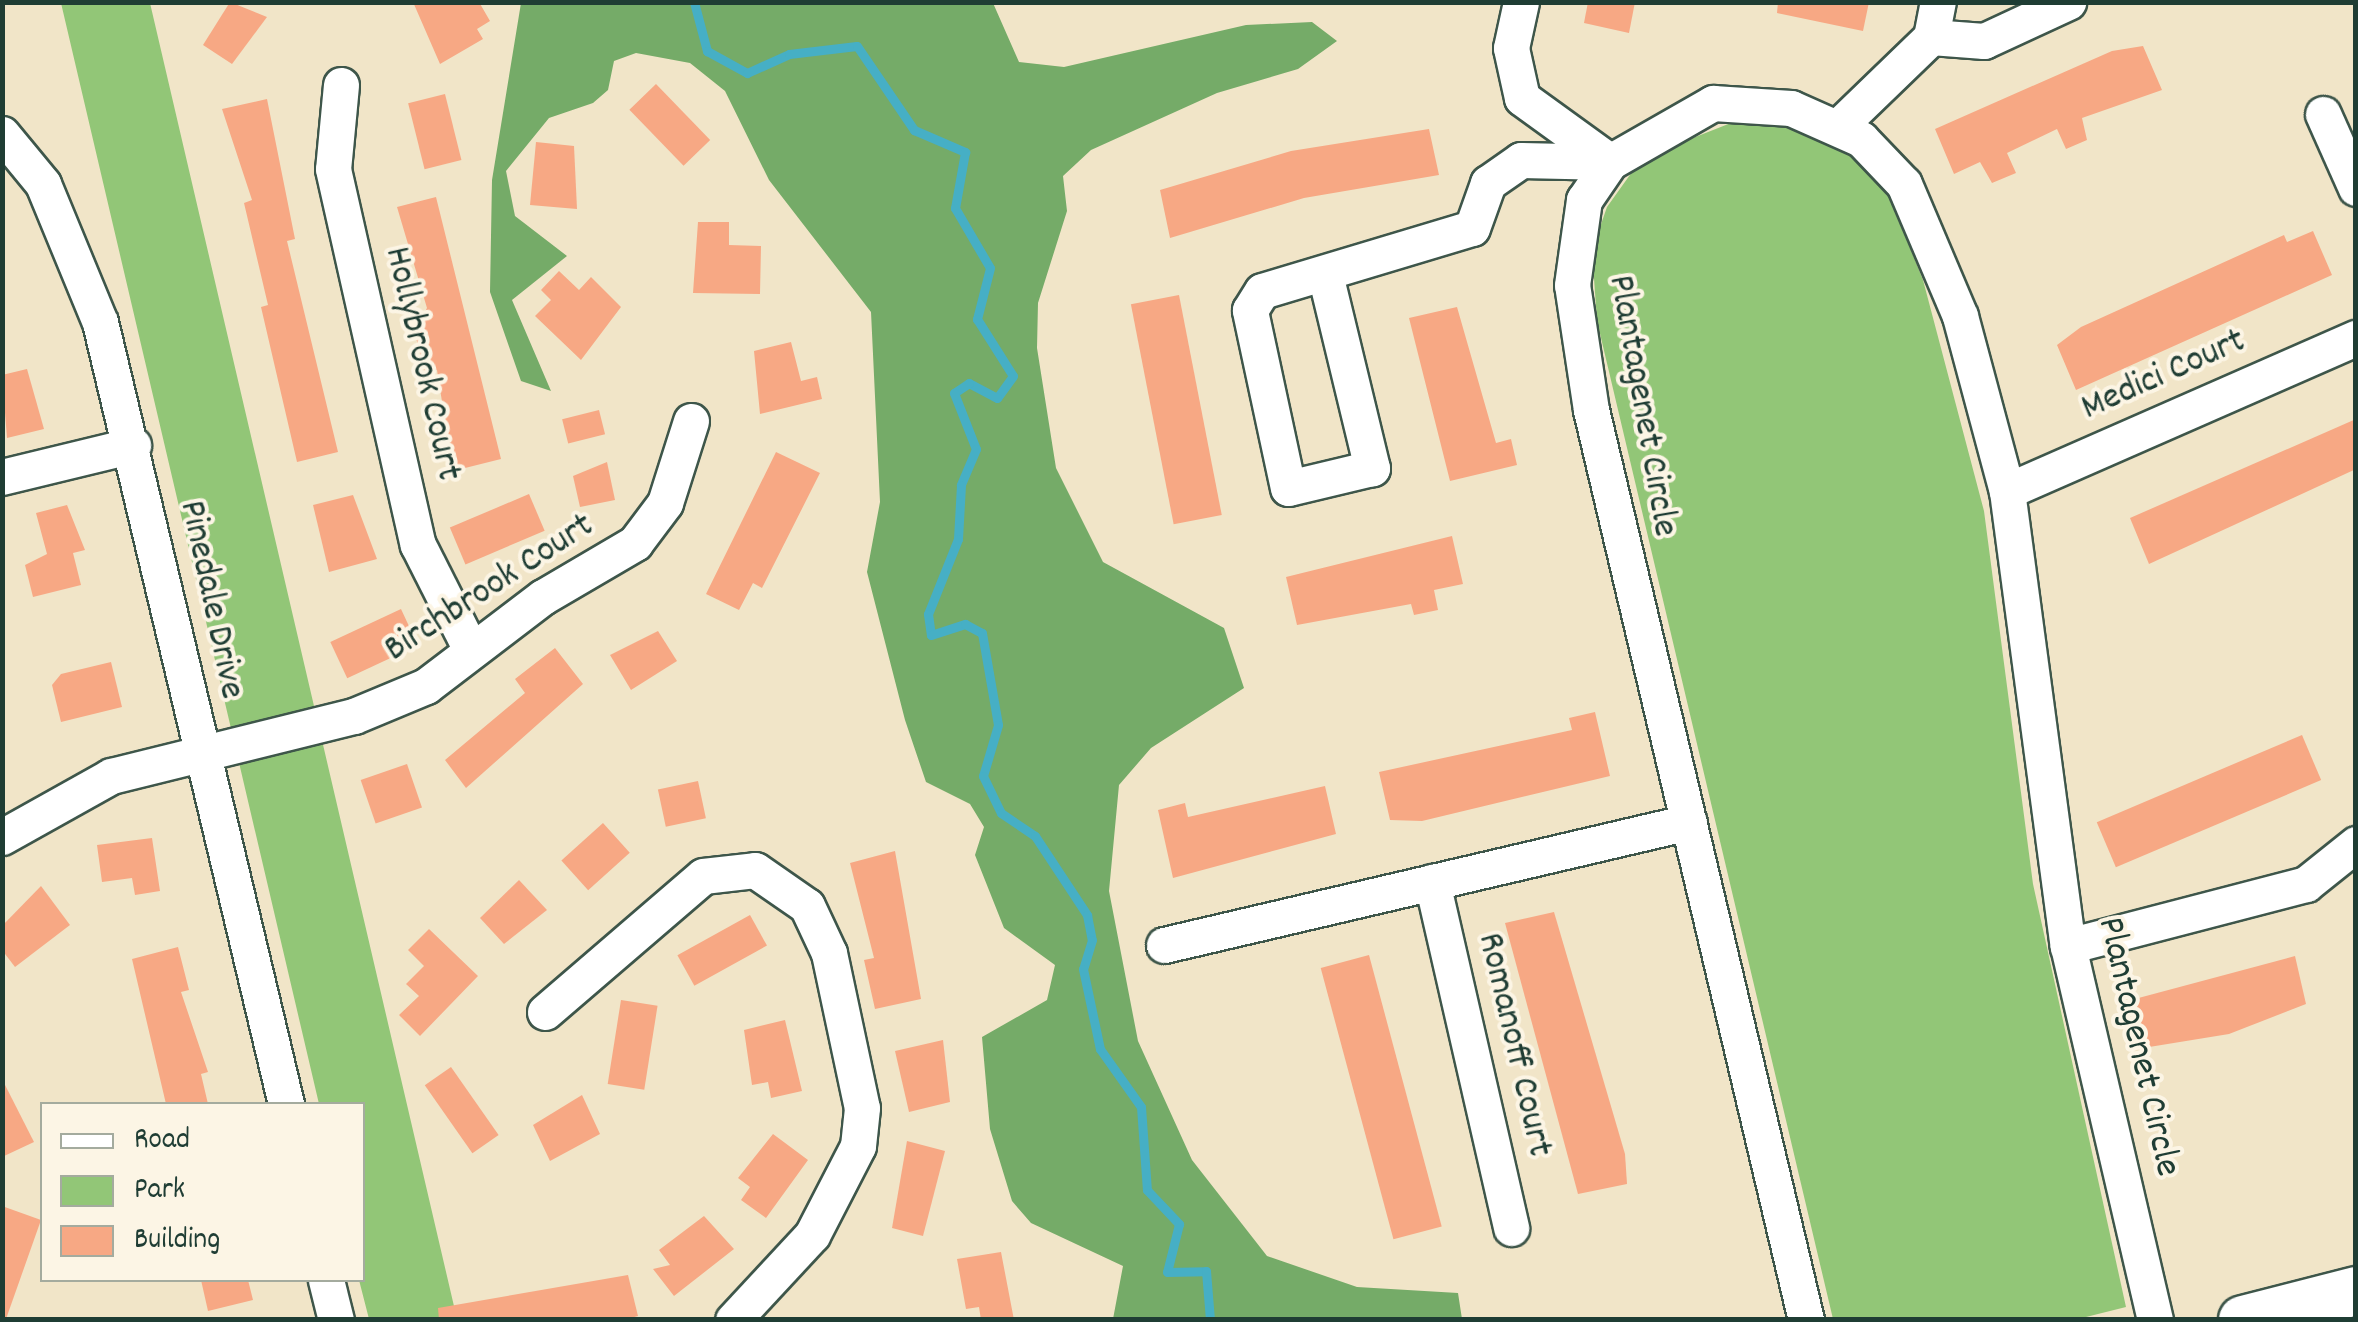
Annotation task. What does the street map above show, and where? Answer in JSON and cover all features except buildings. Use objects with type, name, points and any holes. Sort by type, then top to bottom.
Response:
[{"type":"street","points":[[1522,2],[1510,48],[1522,98],[1610,162]]},
{"type":"street","points":[[1840,125],[1934,20],[1984,41],[2068,2]]},
{"type":"street","name":"Hollybrook Court","points":[[341,84],[333,169],[418,546],[471,650]]},
{"type":"street","name":"Plantagenet Circle","points":[[1806,1320],[1591,410],[1572,286],[1584,200],[1610,162],[1713,104],[1764,104],[1840,125],[1882,158],[1921,217],[1960,316],[2007,491],[2068,946],[2155,1320]]},
{"type":"street","points":[[2323,114],[2356,188]]},
{"type":"street","name":"Pinedale Drive","points":[[2,134],[61,222],[133,445],[201,754],[286,1102]]},
{"type":"street","points":[[1326,274],[1372,468],[1288,488],[1250,310],[1262,291],[1472,228],[1488,183],[1521,160],[1610,162]]},
{"type":"street","name":"Medici Court","points":[[2007,491],[2356,338]]},
{"type":"street","name":"Birchbrook Court","points":[[2,838],[71,790],[380,708],[635,543],[665,502],[691,421]]},
{"type":"street","points":[[2,476],[133,445]]},
{"type":"street","points":[[1164,946],[1688,822]]},
{"type":"street","points":[[2068,946],[2306,884],[2356,844]]},
{"type":"street","points":[[545,1012],[703,876],[755,870],[808,906],[830,953],[862,1108],[858,1146],[812,1236],[733,1320]]},
{"type":"street","name":"Romanoff Court","points":[[1432,882],[1511,1228]]},
{"type":"street","points":[[326,1282],[336,1320]]},
{"type":"street","points":[[2243,1320],[2356,1291]]},
{"type":"green space","points":[[61,3],[150,3],[457,1319],[369,1319],[360,1282],[365,1282],[365,1102],[319,1102]]},
{"type":"green space","points":[[521,3],[993,3],[1019,62],[1064,67],[1246,25],[1312,22],[1337,41],[1298,69],[1217,93],[1091,150],[1063,176],[1067,211],[1038,303],[1037,348],[1056,468],[1103,562],[1224,628],[1244,688],[1151,748],[1119,785],[1109,891],[1138,1041],[1192,1160],[1267,1256],[1357,1287],[1458,1293],[1462,1319],[1113,1319],[1123,1266],[1031,1223],[1012,1201],[990,1129],[982,1037],[1047,1000],[1055,965],[1004,928],[975,855],[984,827],[970,804],[926,782],[905,720],[867,572],[880,502],[871,312],[769,180],[725,91],[690,63],[636,53],[614,61],[608,90],[593,103],[549,118],[506,171],[515,216],[567,256],[512,300],[551,391],[521,381],[490,292],[492,180]]},
{"type":"green space","points":[[1736,121],[1793,127],[1850,150],[1889,195],[1923,280],[1984,511],[2033,884],[2126,1307],[2074,1320],[1833,1319],[1597,321],[1592,250],[1607,207],[1642,158]]},
{"type":"waterway","points":[[694,2],[707,51],[747,73],[789,54],[857,46],[914,130],[965,152],[955,208],[990,268],[977,319],[1013,376],[997,398],[969,383],[954,393],[976,449],[961,485],[958,539],[928,614],[931,635],[965,624],[982,633],[998,725],[983,776],[1001,813],[1035,836],[1087,915],[1092,940],[1083,969],[1100,1049],[1141,1107],[1147,1190],[1179,1224],[1167,1272],[1206,1271],[1210,1320]]}]
